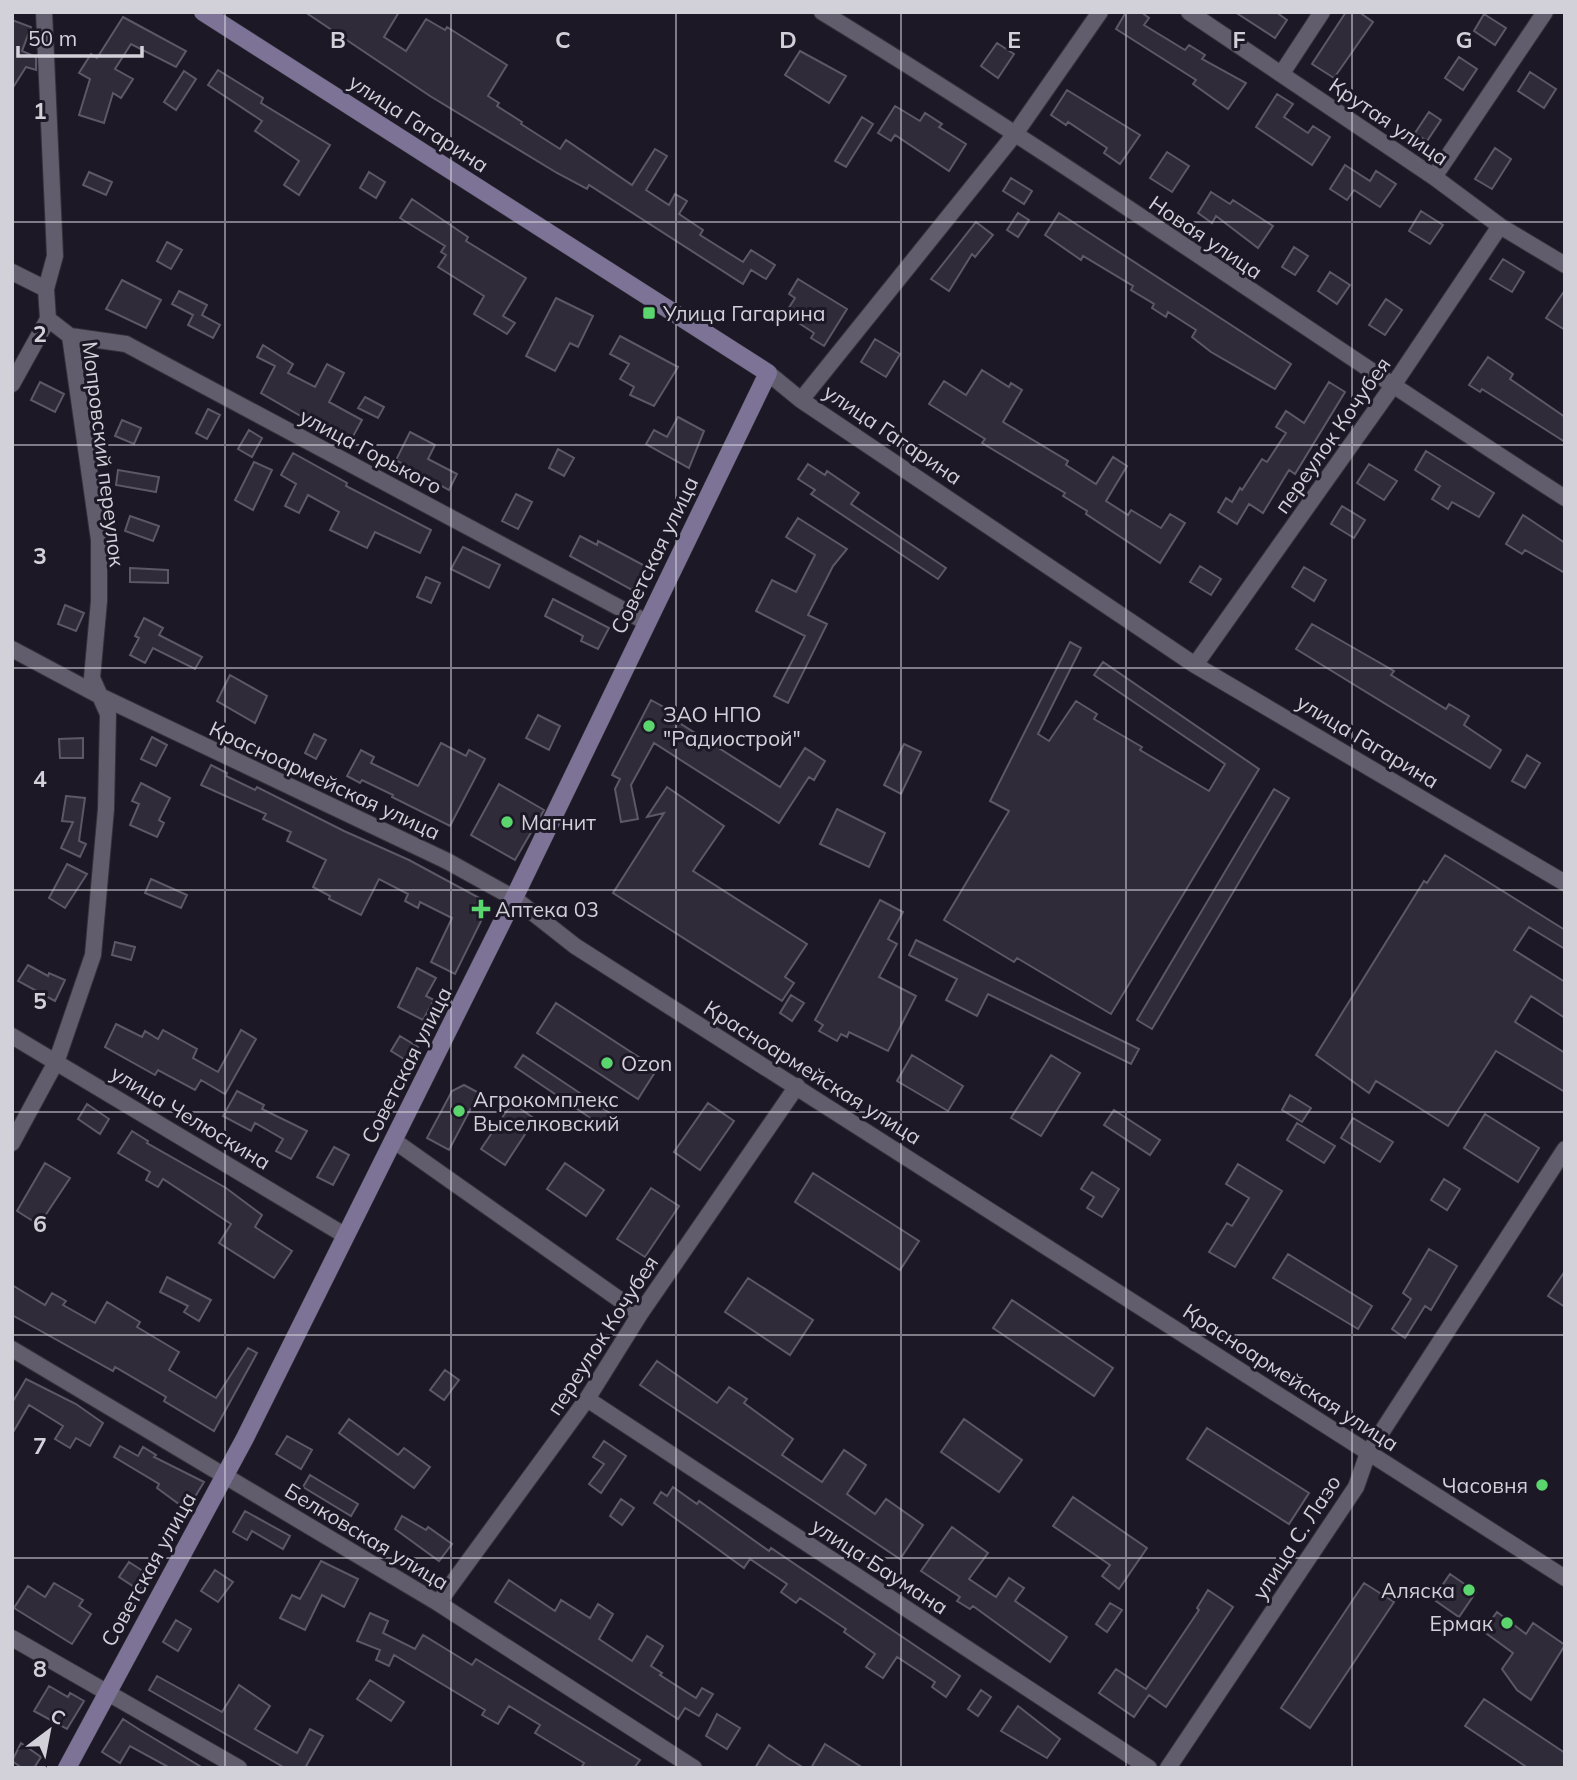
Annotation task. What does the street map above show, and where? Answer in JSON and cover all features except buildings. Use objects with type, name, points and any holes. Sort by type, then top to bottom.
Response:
[{"type":"street","points":[[12,384],[48,319],[46,289],[55,256],[44,12]]},
{"type":"street","name":"улица Гагарина","points":[[204,12],[768,373],[801,400],[1195,665],[1565,883]]},
{"type":"street","name":"Новая улица","points":[[822,12],[842,18],[1392,387],[1565,498]]},
{"type":"street","points":[[801,400],[1015,134],[1100,12]]},
{"type":"street","name":"Крутая улица","points":[[1189,12],[1434,177],[1500,226],[1565,265]]},
{"type":"street","points":[[1282,73],[1322,12]]},
{"type":"street","points":[[1434,177],[1545,12]]},
{"type":"street","name":"переулок Кочубея","points":[[1195,665],[1392,387],[1500,226]]},
{"type":"street","points":[[12,272],[46,289]]},
{"type":"street","name":"Мопровский переулок","points":[[12,1143],[57,1060],[93,955],[106,809],[108,714],[92,678],[99,601],[99,540],[71,336],[48,319]]},
{"type":"street","name":"улица Горького","points":[[71,336],[126,344],[646,622]]},
{"type":"street","name":"Советская улица","points":[[67,1768],[226,1475],[514,898],[768,373]]},
{"type":"street","name":"Красноармейская улица","points":[[12,649],[100,696],[447,861],[514,898],[575,946],[1565,1578]]},
{"type":"street","name":"улица Челюскина","points":[[12,1036],[57,1060],[346,1236]]},
{"type":"street","name":"переулок Кочубея","points":[[438,1603],[587,1399],[640,1314],[797,1086]]},
{"type":"street","points":[[393,1140],[640,1314]]},
{"type":"street","name":"улица С. Лазо","points":[[1168,1768],[1356,1487],[1368,1453],[1565,1149]]},
{"type":"street","name":"Белковская улица","points":[[12,1349],[438,1603],[694,1768]]},
{"type":"street","name":"улица Баумана","points":[[587,1399],[1149,1768]]},
{"type":"street","points":[[12,1638],[239,1768]]},
{"type":"place","name":"Улица Гагарина","points":[[649,313]]},
{"type":"place","name":"ЗАО НПО \"Радиострой\"","points":[[649,726]]},
{"type":"place","name":"Магнит","points":[[507,822]]},
{"type":"place","name":"Аптека 03","points":[[481,909]]},
{"type":"place","name":"Ozon","points":[[607,1063]]},
{"type":"place","name":"Агрокомплекс Выселковский","points":[[459,1111]]},
{"type":"place","name":"Часовня","points":[[1542,1485]]},
{"type":"place","name":"Аляска","points":[[1469,1590]]},
{"type":"place","name":"Ермак","points":[[1507,1623]]}]
